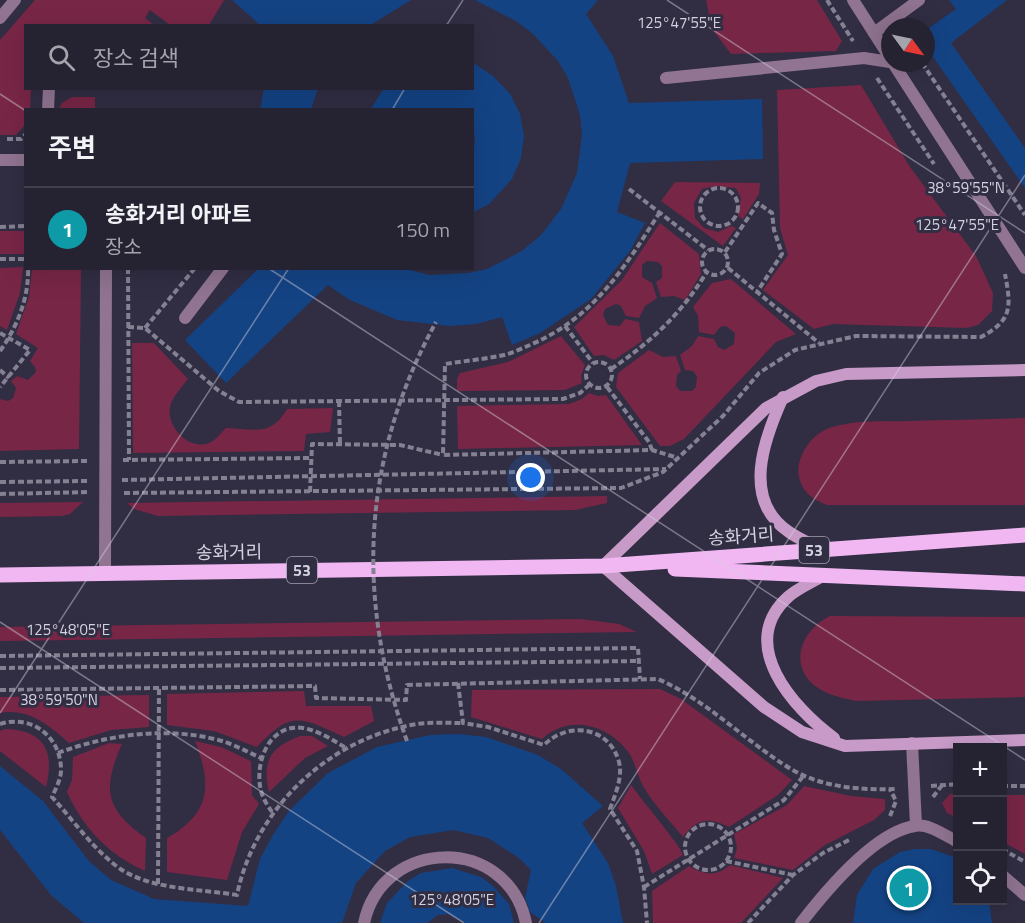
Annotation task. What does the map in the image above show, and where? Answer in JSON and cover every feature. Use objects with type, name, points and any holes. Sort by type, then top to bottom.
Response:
[{"type":"main road","name":"송화거리","points":[[603,566],[1025,535]]},
{"type":"main road","name":"송화거리","points":[[0,575],[603,566],[1025,584]]},
{"type":"street","points":[[0,18],[15,0]]},
{"type":"street","points":[[853,0],[881,45]]},
{"type":"street","points":[[874,33],[919,0]]},
{"type":"street","points":[[666,78],[864,58],[881,60]]},
{"type":"street","points":[[898,72],[1025,268]]},
{"type":"street","points":[[48,108],[49,90]]},
{"type":"street","points":[[0,160],[24,160]]},
{"type":"street","points":[[105,573],[106,270]]},
{"type":"street","points":[[185,318],[221,270]]},
{"type":"street","points":[[1025,370],[846,374],[816,381],[783,396],[766,408],[603,566],[764,707],[801,732],[845,746],[1025,740]]},
{"type":"street","points":[[783,396],[766,433],[760,466],[762,494],[774,518],[788,531],[822,550]]},
{"type":"street","points":[[824,575],[788,597],[776,613],[766,636],[769,664],[810,721],[845,746]]},
{"type":"street","points":[[912,743],[916,825]]},
{"type":"street","points":[[801,923],[832,884],[883,840],[916,825],[937,831],[953,840]]},
{"type":"street","points":[[364,923],[373,898],[396,873],[428,858],[445,856],[462,858],[494,872],[517,898],[526,923]]},
{"type":"street","points":[[1007,879],[1025,895]]},
{"type":"path","points":[[826,0],[935,166]]},
{"type":"path","points":[[928,72],[1025,215]]},
{"type":"path","points":[[0,140],[21,139],[24,136]]},
{"type":"path","points":[[629,189],[708,250],[717,249],[725,252],[729,259],[728,268],[723,274],[714,276],[706,273],[702,266],[703,257],[708,250]]},
{"type":"path","points":[[718,189],[733,195],[737,202],[734,218],[720,226],[705,220],[700,204],[704,196],[718,189]]},
{"type":"path","points":[[725,252],[758,203],[772,213],[774,230],[782,254],[757,292]]},
{"type":"path","points":[[443,455],[445,364],[507,355],[551,336],[588,308],[619,276],[660,212]]},
{"type":"path","points":[[734,218],[743,225]]},
{"type":"path","points":[[0,227],[24,226]]},
{"type":"path","points":[[0,259],[24,259]]},
{"type":"path","points":[[0,482],[310,492],[621,488],[667,469],[723,416],[759,373],[795,350],[856,336],[981,338],[996,329],[1009,313],[1010,299],[1005,273],[999,263]]},
{"type":"path","points":[[728,268],[820,344]]},
{"type":"path","points":[[0,351],[9,338],[25,296],[28,270]]},
{"type":"path","points":[[128,270],[129,460]]},
{"type":"path","points":[[145,328],[193,270]]},
{"type":"path","points":[[611,369],[644,348],[689,301],[706,273]]},
{"type":"path","points":[[406,741],[382,657],[373,597],[371,544],[375,501],[387,443],[404,392],[436,322]]},
{"type":"path","points":[[565,326],[593,363]]},
{"type":"path","points":[[128,327],[145,328],[219,391],[239,402],[444,398],[562,399],[580,393],[590,385]]},
{"type":"path","points":[[0,333],[30,350],[0,387]]},
{"type":"path","points":[[601,361],[611,369],[612,381],[607,387],[597,389],[590,385],[586,377],[587,369],[593,363],[601,361]]},
{"type":"path","points":[[0,369],[9,378]]},
{"type":"path","points":[[607,387],[652,450]]},
{"type":"path","points":[[339,401],[340,444]]},
{"type":"path","points":[[310,492],[312,444],[400,445],[443,455],[652,450],[679,458]]},
{"type":"path","points":[[0,462],[311,458]]},
{"type":"path","points":[[0,494],[104,486],[310,476],[667,469]]},
{"type":"path","points":[[0,656],[639,648],[640,680]]},
{"type":"path","points":[[0,668],[639,661]]},
{"type":"path","points":[[0,690],[315,686],[316,698],[406,700],[407,685],[658,680],[684,691],[792,770],[804,775],[863,790],[914,789],[944,783],[953,784]]},
{"type":"path","points":[[458,684],[463,723]]},
{"type":"path","points":[[159,688],[159,884]]},
{"type":"path","points":[[0,724],[24,722],[40,728],[53,741],[58,753],[60,779],[52,797],[92,844],[120,868],[142,880],[159,884],[237,895],[249,853],[272,813],[301,781],[346,748],[417,724],[463,723],[488,727],[544,745],[555,734],[578,729],[596,734],[610,744],[620,764],[618,784],[610,809],[637,851],[644,886],[647,923]]},
{"type":"path","points":[[272,813],[262,794],[261,758],[270,741],[283,730],[302,728],[328,736],[346,748]]},
{"type":"path","points":[[58,753],[109,738],[160,733],[223,741],[261,758]]},
{"type":"path","points":[[644,886],[784,800],[804,775]]},
{"type":"path","points":[[934,805],[932,799],[944,783]]},
{"type":"path","points":[[1007,786],[1025,786]]},
{"type":"path","points":[[884,821],[891,815],[896,801],[890,789]]},
{"type":"path","points":[[700,826],[717,826],[727,834],[731,848],[726,861],[716,868],[707,870],[699,868],[688,858],[685,846],[687,838],[700,826]]},
{"type":"path","points":[[748,923],[793,875],[823,853],[855,837]]},
{"type":"path","points":[[1006,851],[1025,862]]},
{"type":"path","points":[[726,861],[793,875]]},
{"type":"shaded area","points":[[35,0],[224,0],[210,24],[169,24],[150,10],[145,18],[153,24],[24,24],[24,90],[31,90],[30,108],[24,108],[24,126],[16,135],[0,135],[0,40]]},
{"type":"shaded area","points":[[706,0],[817,0],[842,41],[836,51],[731,54],[712,29]]},
{"type":"shaded area","points":[[861,85],[910,167],[976,256],[993,293],[992,311],[978,325],[967,328],[833,324],[814,329],[763,290],[788,255],[780,228],[777,90]]},
{"type":"shaded area","points":[[72,97],[95,97],[95,108],[60,108],[62,103]]},
{"type":"shaded area","points":[[675,182],[760,183],[759,194],[743,219],[738,216],[741,198],[736,188],[715,186],[702,189],[694,203],[695,218],[704,228],[718,232],[731,226],[736,228],[723,246],[661,201]]},
{"type":"shaded area","points":[[660,223],[699,254],[701,274],[685,300],[674,296],[661,297],[656,282],[662,278],[662,266],[658,262],[647,261],[642,265],[642,277],[652,283],[657,298],[645,306],[639,318],[626,316],[621,306],[616,304],[605,309],[603,315],[608,325],[620,326],[625,319],[639,322],[642,341],[614,360],[604,355],[594,356],[574,327],[622,280]]},
{"type":"shaded area","points":[[0,231],[24,231],[24,254],[0,254]]},
{"type":"shaded area","points":[[23,267],[20,293],[7,330],[0,326],[0,268]]},
{"type":"shaded area","points":[[32,270],[81,270],[79,449],[0,451],[0,399],[8,401],[13,398],[16,388],[11,381],[17,376],[28,380],[36,372],[30,361],[38,348],[16,334],[29,297]]},
{"type":"shaded area","points":[[731,279],[796,334],[776,342],[684,439],[670,446],[660,446],[616,387],[618,373],[649,350],[663,357],[676,356],[681,371],[677,375],[676,386],[680,391],[692,391],[696,387],[697,376],[693,371],[685,370],[680,355],[692,346],[698,336],[714,339],[718,347],[724,350],[734,344],[735,333],[726,326],[720,327],[714,335],[699,332],[698,316],[693,307],[712,283]]},
{"type":"shaded area","points":[[561,336],[585,365],[581,376],[582,383],[565,390],[457,391],[457,379],[460,373],[508,362]]},
{"type":"shaded area","points":[[132,343],[154,343],[188,379],[173,400],[170,415],[176,430],[189,441],[205,444],[213,441],[226,428],[253,430],[268,428],[281,418],[287,409],[333,408],[330,432],[306,434],[304,451],[133,453]]},
{"type":"shaded area","points":[[589,393],[598,396],[606,395],[642,445],[458,449],[457,406],[569,404],[582,399]]},
{"type":"shaded area","points":[[1025,418],[1025,505],[827,505],[809,495],[799,477],[799,463],[805,449],[821,432],[837,426],[868,422]]},
{"type":"shaded area","points":[[607,496],[607,503],[575,510],[158,516],[134,509],[127,503]]},
{"type":"shaded area","points":[[83,502],[70,514],[62,516],[0,517],[0,503]]},
{"type":"shaded area","points":[[830,616],[1025,617],[1025,697],[856,701],[830,694],[815,686],[806,677],[800,657],[802,647],[812,629]]},
{"type":"shaded area","points":[[581,619],[619,624],[637,632],[0,641],[0,627]]},
{"type":"shaded area","points":[[660,689],[681,699],[792,780],[778,795],[729,827],[703,821],[693,826],[683,837],[647,793],[631,756],[623,745],[601,730],[590,726],[565,726],[542,739],[471,717],[472,690]]},
{"type":"shaded area","points":[[304,691],[306,706],[371,706],[374,721],[344,737],[306,722],[288,722],[269,735],[257,747],[214,731],[167,725],[167,694]]},
{"type":"shaded area","points":[[149,695],[149,727],[111,730],[69,743],[38,719],[20,713],[0,713],[0,697]]},
{"type":"shaded area","points":[[5,729],[29,733],[43,745],[49,763],[46,787],[0,751],[0,731]]},
{"type":"shaded area","points":[[300,736],[312,736],[328,746],[305,758],[269,792],[267,771],[271,756],[282,745]]},
{"type":"shaded area","points":[[195,741],[221,747],[251,761],[252,795],[259,804],[242,832],[227,880],[167,872],[167,838],[192,818],[200,808],[204,797],[204,771]]},
{"type":"shaded area","points":[[109,743],[122,744],[112,774],[111,797],[122,817],[146,838],[145,871],[120,857],[98,839],[73,805],[67,792],[72,780],[73,757]]},
{"type":"shaded area","points":[[631,785],[683,855],[652,874],[644,851],[618,808]]},
{"type":"shaded area","points":[[804,786],[851,796],[885,799],[885,810],[874,820],[825,845],[793,870],[734,858],[737,848],[734,834],[787,805]]},
{"type":"shaded area","points":[[950,794],[953,794],[953,816],[947,813],[942,803]]},
{"type":"shaded area","points":[[1007,795],[1025,795],[1025,854],[1007,844]]},
{"type":"shaded area","points":[[730,865],[783,878],[741,923],[653,923],[652,891],[689,866],[700,871],[715,873]]},
{"type":"building","points":[[232,0],[411,0],[372,24],[259,24]]},
{"type":"building","points":[[475,0],[598,0],[586,14],[613,56],[629,103],[762,99],[763,159],[630,163],[617,212],[645,223],[630,251],[591,299],[540,333],[512,345],[502,317],[476,324],[450,326],[397,320],[348,299],[328,285],[226,383],[185,340],[257,270],[410,270],[429,275],[468,273],[487,269],[522,251],[541,235],[561,209],[577,173],[582,135],[580,115],[568,78],[558,61],[533,34],[516,21]]},
{"type":"building","points":[[949,0],[1007,0],[951,43],[1025,148],[1025,188],[935,60],[935,24],[956,9]]},
{"type":"building","points":[[474,63],[493,76],[510,94],[520,114],[524,136],[521,158],[512,179],[489,204],[474,212],[474,108],[371,108],[383,90],[474,90]]},
{"type":"building","points":[[264,90],[317,90],[312,108],[260,108]]},
{"type":"building","points":[[458,734],[486,737],[538,755],[561,769],[603,806],[582,823],[608,863],[616,886],[623,923],[546,923],[530,912],[525,898],[531,870],[519,858],[488,838],[453,830],[410,837],[385,851],[356,883],[342,923],[84,923],[51,895],[0,830],[0,766],[43,801],[88,860],[111,880],[154,899],[248,906],[260,859],[273,835],[288,812],[328,773],[377,747],[430,735]]},
{"type":"building","points":[[931,849],[953,857],[953,905],[990,905],[992,923],[853,923],[857,895],[873,869],[900,852]]},
{"type":"building","points":[[452,868],[481,877],[493,886],[509,904],[514,923],[466,923],[448,914],[438,915],[427,923],[380,923],[387,903],[408,881],[421,873]]},
{"type":"place","name":"송화거리 아파트","points":[[909,888]]}]
